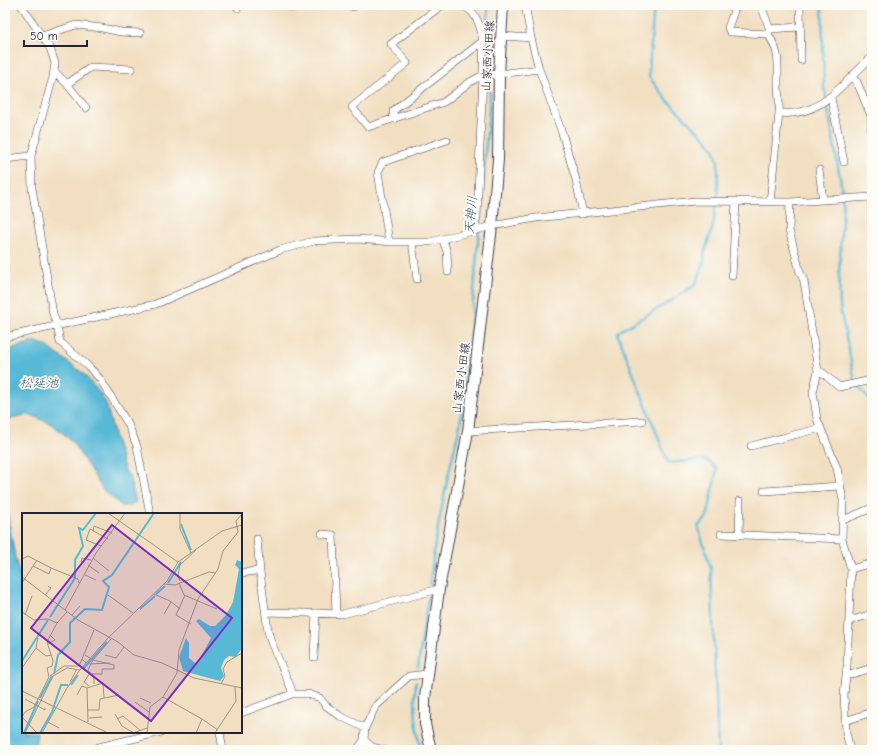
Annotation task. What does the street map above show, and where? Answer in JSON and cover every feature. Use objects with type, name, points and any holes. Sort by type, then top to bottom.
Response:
[{"type":"main road","name":"山家西小田線","points":[[432,750],[425,724],[428,674],[439,589],[468,431],[492,226],[498,160],[499,74],[503,5]]},
{"type":"street","points":[[30,5],[21,6],[50,48],[55,63],[53,77],[31,156],[33,198],[53,314],[57,325],[60,342],[88,366],[100,379],[128,424],[137,446],[150,513]]},
{"type":"street","points":[[349,5],[354,7],[356,5]]},
{"type":"street","points":[[442,5],[391,44],[407,63],[352,107],[368,127],[444,102],[470,82],[483,75],[539,69]]},
{"type":"street","points":[[461,5],[471,11],[480,26],[483,41],[477,216],[474,231]]},
{"type":"street","points":[[525,5],[539,69],[562,133],[583,214]]},
{"type":"street","points":[[736,5],[728,28],[730,32],[768,31],[800,27]]},
{"type":"street","points":[[761,5],[768,31],[779,59],[778,83],[780,101],[770,202]]},
{"type":"street","points":[[800,7],[801,60]]},
{"type":"street","points":[[42,36],[76,25],[121,32],[140,33]]},
{"type":"street","points":[[502,36],[531,38]]},
{"type":"street","points":[[394,119],[394,111],[483,41]]},
{"type":"street","points":[[779,114],[797,114],[831,98],[872,57]]},
{"type":"street","points":[[67,84],[92,67],[131,69]]},
{"type":"street","points":[[54,71],[67,84],[86,108]]},
{"type":"street","points":[[852,77],[856,82],[871,116],[871,132]]},
{"type":"street","points":[[831,98],[844,162]]},
{"type":"street","points":[[389,242],[378,172],[383,162],[446,140]]},
{"type":"street","points":[[5,160],[31,156]]},
{"type":"street","points":[[819,170],[823,200]]},
{"type":"street","points":[[5,337],[156,304],[288,247],[314,241],[358,239],[389,242],[430,242],[443,240],[492,226],[536,218],[695,201],[790,202],[872,197]]},
{"type":"street","points":[[732,276],[736,202]]},
{"type":"street","points":[[790,202],[789,230],[800,272],[804,281],[818,372],[813,392],[817,419],[837,468],[843,500],[842,539],[851,569],[844,695],[846,732],[850,750]]},
{"type":"street","points":[[443,240],[447,252],[448,272]]},
{"type":"street","points":[[412,242],[417,279]]},
{"type":"street","points":[[818,372],[823,373],[839,387],[872,380]]},
{"type":"street","points":[[468,431],[642,421]]},
{"type":"street","points":[[751,446],[821,428]]},
{"type":"street","points":[[764,491],[840,486]]},
{"type":"street","points":[[739,535],[740,501]]},
{"type":"street","points":[[843,520],[872,508]]},
{"type":"street","points":[[322,534],[333,535],[336,614]]},
{"type":"street","points":[[721,534],[842,539]]},
{"type":"street","points":[[257,539],[268,631],[292,694]]},
{"type":"street","points":[[851,569],[872,563]]},
{"type":"street","points":[[242,573],[260,572]]},
{"type":"street","points":[[266,612],[343,614],[439,589]]},
{"type":"street","points":[[314,657],[316,613]]},
{"type":"street","points":[[849,621],[872,614]]},
{"type":"street","points":[[846,676],[872,668]]},
{"type":"street","points":[[357,750],[364,740],[365,728],[375,707],[409,676],[428,674]]},
{"type":"street","points":[[242,714],[292,694],[308,694],[320,698],[325,705],[340,716],[365,728]]},
{"type":"street","points":[[845,721],[872,712]]},
{"type":"street","points":[[99,747],[157,733]]},
{"type":"street","points":[[220,733],[223,750]]},
{"type":"street","points":[[364,740],[372,747],[384,750]]},
{"type":"water","name":"松延池","points":[[35,341],[48,347],[84,374],[106,403],[125,471],[129,475],[136,502],[131,506],[122,506],[103,490],[72,441],[53,425],[32,415],[19,416],[5,422],[5,351]]},
{"type":"water","points":[[5,499],[15,557],[22,584],[22,733],[37,733],[35,750],[5,750]]},
{"type":"waterway","name":"天神川","points":[[430,584],[435,543],[460,425],[470,339],[490,96],[488,5]]},
{"type":"waterway","points":[[654,5],[649,77],[668,101],[714,149],[718,161],[718,191],[713,226],[705,251],[704,262],[695,285],[618,332],[618,335],[668,462],[704,460],[710,462],[717,469],[708,514],[705,520],[698,526],[711,569],[718,750]]},
{"type":"waterway","points":[[822,5],[824,86],[841,184],[843,205],[839,273],[840,307],[855,382],[872,403]]},
{"type":"waterway","points":[[418,667],[428,599]]},
{"type":"waterway","points":[[416,682],[416,716],[421,750]]}]
